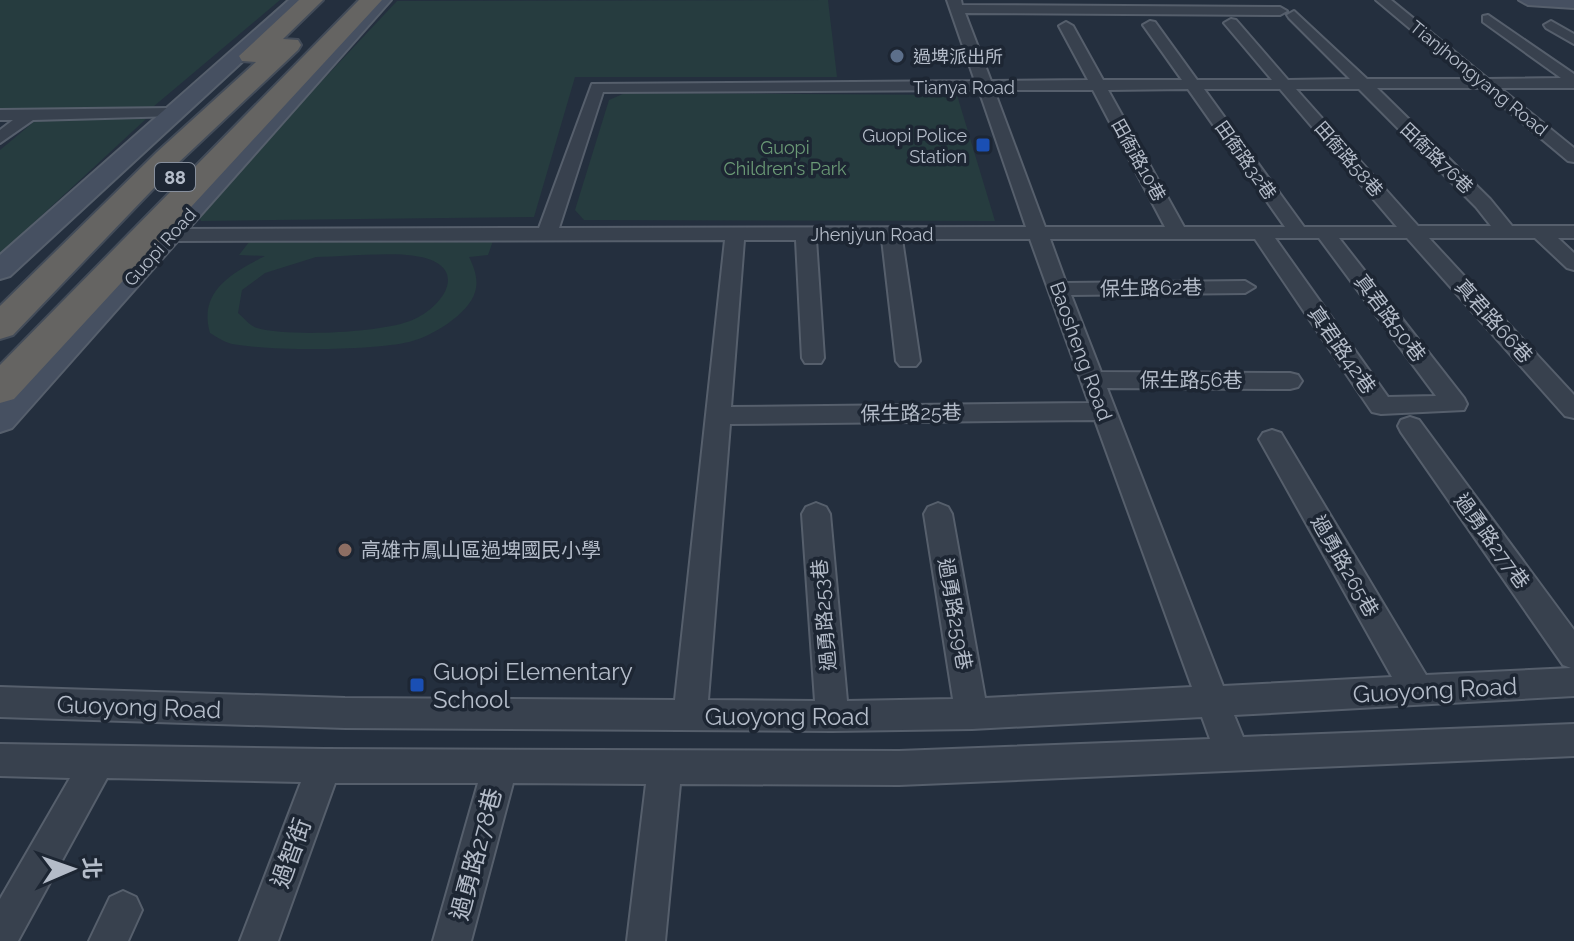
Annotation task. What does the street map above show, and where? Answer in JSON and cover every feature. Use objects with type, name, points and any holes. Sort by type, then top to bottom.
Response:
[{"type":"highway","points":[[0,289],[294,10],[312,0]]},
{"type":"highway","points":[[0,389],[347,8],[371,0]]},
{"type":"highway","name":"88","points":[[0,327],[167,158],[347,8]]},
{"type":"highway","name":"88","points":[[0,361],[193,159],[347,8]]},
{"type":"main road","name":"Guopi Road","points":[[0,420],[382,0]]},
{"type":"main road","points":[[1528,0],[1574,3]]},
{"type":"main road","points":[[0,270],[171,113],[294,10]]},
{"type":"street","name":"Tianjhongyang Road","points":[[1383,0],[1574,157]]},
{"type":"street","name":"田衙路76巷","points":[[956,4],[1287,13],[1483,203],[1506,232]]},
{"type":"street","name":"Baosheng Road","points":[[956,4],[1058,289],[1233,755]]},
{"type":"street","points":[[1488,19],[1574,82]]},
{"type":"street","name":"田衙路58巷","points":[[1231,23],[1413,233]]},
{"type":"street","name":"田衙路32巷","points":[[1150,25],[1299,233]]},
{"type":"street","points":[[1551,25],[1574,40]]},
{"type":"street","name":"田衙路10巷","points":[[1066,26],[1178,233]]},
{"type":"street","name":"Tianya Road","points":[[547,234],[597,87],[1365,86],[1574,82]]},
{"type":"street","points":[[0,115],[171,113]]},
{"type":"street","points":[[0,138],[29,115]]},
{"type":"street","points":[[1540,232],[1574,264]]},
{"type":"street","name":"Jhenjyun Road","points":[[170,235],[1574,232]]},
{"type":"street","name":"真君路42巷","points":[[1261,233],[1381,406],[1455,404]]},
{"type":"street","name":"真君路50巷","points":[[1325,233],[1455,404]]},
{"type":"street","name":"真君路66巷","points":[[1413,233],[1574,410]]},
{"type":"street","points":[[690,716],[735,234]]},
{"type":"street","points":[[806,234],[813,358]]},
{"type":"street","points":[[891,234],[908,361]]},
{"type":"street","name":"保生路62巷","points":[[1058,289],[1245,287]]},
{"type":"street","name":"保生路56巷","points":[[1092,380],[1290,381]]},
{"type":"street","name":"保生路25巷","points":[[719,416],[1103,411]]},
{"type":"street","name":"過勇路277巷","points":[[1410,426],[1574,655]]},
{"type":"street","name":"過勇路265巷","points":[[1272,439],[1418,692]]},
{"type":"street","name":"過勇路253巷","points":[[816,514],[832,716]]},
{"type":"street","name":"過勇路259巷","points":[[938,514],[972,714]]},
{"type":"street","name":"Guoyong Road","points":[[3,707],[690,716],[972,714],[1574,682]]},
{"type":"street","points":[[0,760],[324,766],[899,768],[1574,740]]},
{"type":"street","points":[[0,936],[98,761]]},
{"type":"street","name":"過智街","points":[[259,941],[324,766]]},
{"type":"street","name":"過勇路278巷","points":[[452,941],[500,766]]},
{"type":"street","points":[[646,941],[665,767]]},
{"type":"green space","points":[[0,0],[280,0],[147,112],[0,114]]},
{"type":"green space","points":[[828,0],[837,77],[575,77],[534,217],[201,221],[198,213],[397,1]]},
{"type":"green space","name":"Guopi Children's Park","points":[[625,93],[957,95],[995,221],[584,220],[575,210],[609,100]]},
{"type":"green space","points":[[147,118],[0,254],[0,150],[36,120]]},
{"type":"green space","points":[[493,241],[488,255],[469,257],[476,283],[471,300],[457,316],[438,330],[409,342],[392,345],[320,349],[232,344],[210,333],[208,318],[213,295],[230,277],[265,256],[239,255],[249,242]],"holes":[[[383,254],[421,257],[436,262],[445,270],[448,279],[446,289],[432,307],[410,321],[356,331],[271,331],[254,327],[238,313],[242,290],[265,273],[316,257]]]},
{"type":"place","name":"過埤派出所","points":[[897,56]]},
{"type":"place","name":"Guopi Police Station","points":[[983,145]]},
{"type":"place","name":"高雄市鳳山區過埤國民小學","points":[[345,550]]},
{"type":"place","name":"Guopi Elementary School","points":[[417,685]]}]
